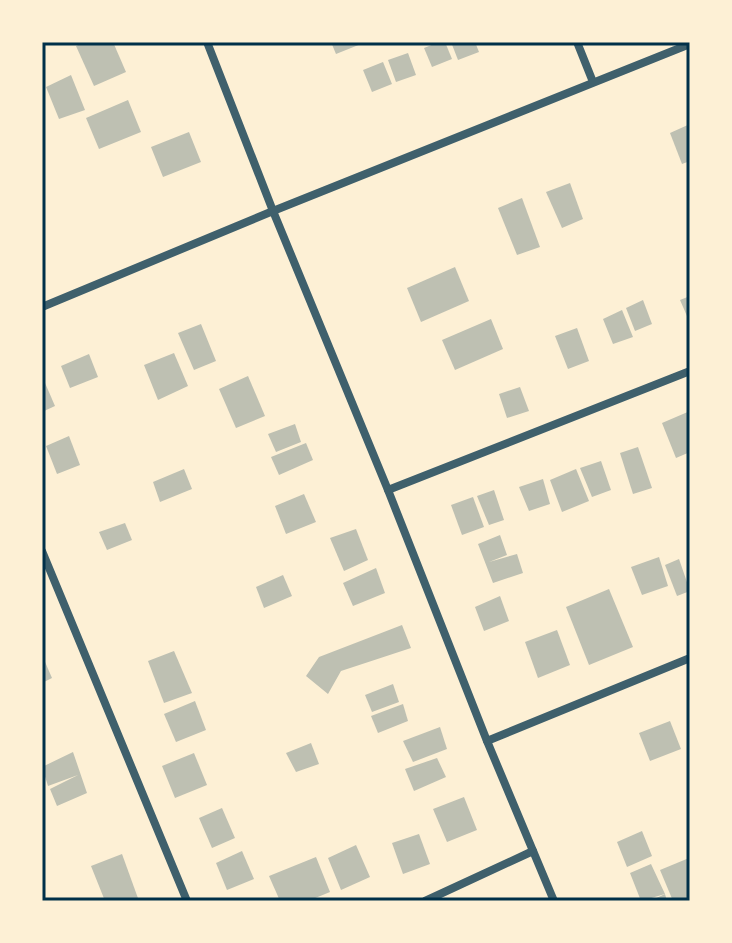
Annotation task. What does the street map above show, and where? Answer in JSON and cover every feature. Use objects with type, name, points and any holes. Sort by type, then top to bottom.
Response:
[{"type":"street","points":[[207,42],[554,901]]},
{"type":"street","points":[[577,42],[593,82]]},
{"type":"street","points":[[42,307],[690,44]]},
{"type":"street","points":[[388,490],[690,371]]},
{"type":"street","points":[[42,551],[187,901]]},
{"type":"street","points":[[487,741],[690,658]]},
{"type":"street","points":[[425,901],[533,851]]},
{"type":"building","points":[[85,42],[113,42],[126,72],[94,86],[76,46]]},
{"type":"building","points":[[331,42],[366,42],[336,54]]},
{"type":"building","points":[[445,42],[452,59],[432,67],[424,48]]},
{"type":"building","points":[[451,42],[475,42],[479,52],[458,60]]},
{"type":"building","points":[[408,53],[416,75],[396,82],[388,60]]},
{"type":"building","points":[[383,62],[392,84],[372,92],[363,70]]},
{"type":"building","points":[[71,75],[85,110],[59,119],[46,87]]},
{"type":"building","points":[[128,100],[141,132],[99,149],[86,118]]},
{"type":"building","points":[[690,124],[690,161],[682,164],[670,133]]},
{"type":"building","points":[[189,132],[201,162],[163,177],[151,147]]},
{"type":"building","points":[[570,183],[583,219],[562,228],[546,192]]},
{"type":"building","points":[[522,198],[540,247],[517,255],[498,208]]},
{"type":"building","points":[[455,267],[469,301],[421,322],[407,288]]},
{"type":"building","points":[[690,296],[690,323],[680,300]]},
{"type":"building","points":[[643,300],[652,324],[635,331],[626,308]]},
{"type":"building","points":[[622,310],[633,337],[613,344],[603,319]]},
{"type":"building","points":[[491,319],[503,349],[455,370],[442,340]]},
{"type":"building","points":[[201,324],[216,361],[194,370],[178,333]]},
{"type":"building","points":[[577,328],[589,361],[568,369],[555,336]]},
{"type":"building","points":[[174,353],[188,386],[158,400],[144,365]]},
{"type":"building","points":[[89,354],[98,377],[70,388],[61,366]]},
{"type":"building","points":[[42,376],[55,406],[42,412]]},
{"type":"building","points":[[248,376],[265,416],[236,428],[219,389]]},
{"type":"building","points":[[520,387],[529,411],[507,418],[499,394]]},
{"type":"building","points":[[690,411],[690,452],[676,458],[662,423]]},
{"type":"building","points":[[295,424],[301,442],[276,452],[268,434]]},
{"type":"building","points":[[69,436],[80,465],[57,474],[46,446]]},
{"type":"building","points":[[306,443],[313,460],[279,475],[271,457]]},
{"type":"building","points":[[638,447],[652,488],[633,494],[620,453]]},
{"type":"building","points":[[601,461],[611,490],[592,497],[580,468]]},
{"type":"building","points":[[184,469],[192,489],[160,502],[153,482]]},
{"type":"building","points":[[576,469],[589,501],[562,512],[550,480]]},
{"type":"building","points":[[543,479],[550,504],[529,511],[519,487]]},
{"type":"building","points":[[494,490],[504,520],[489,525],[477,496]]},
{"type":"building","points":[[304,494],[316,522],[286,534],[275,506]]},
{"type":"building","points":[[473,497],[484,527],[462,535],[451,505]]},
{"type":"building","points":[[125,523],[132,540],[107,550],[99,532]]},
{"type":"building","points":[[356,529],[368,560],[344,571],[330,538]]},
{"type":"building","points":[[500,535],[507,555],[489,562],[517,554],[523,573],[493,583],[478,544]]},
{"type":"building","points":[[659,557],[668,586],[642,595],[631,567]]},
{"type":"building","points":[[679,559],[690,591],[677,596],[665,565]]},
{"type":"building","points":[[376,568],[385,593],[353,606],[343,583]]},
{"type":"building","points":[[283,575],[292,596],[264,608],[256,587]]},
{"type":"building","points":[[609,589],[633,647],[589,665],[566,607]]},
{"type":"building","points":[[500,596],[509,621],[484,631],[475,607]]},
{"type":"building","points":[[402,625],[411,648],[341,671],[328,694],[306,676],[319,657]]},
{"type":"building","points":[[557,630],[570,665],[538,678],[525,642]]},
{"type":"building","points":[[174,651],[192,693],[164,703],[148,661]]},
{"type":"building","points":[[42,655],[52,678],[42,683]]},
{"type":"building","points":[[393,684],[399,702],[372,712],[365,695]]},
{"type":"building","points":[[195,701],[206,730],[176,742],[164,714]]},
{"type":"building","points":[[403,704],[408,721],[378,733],[371,716]]},
{"type":"building","points":[[670,721],[681,749],[650,761],[639,733]]},
{"type":"building","points":[[440,727],[447,749],[413,762],[403,741]]},
{"type":"building","points":[[311,743],[319,764],[296,772],[286,753]]},
{"type":"building","points":[[73,752],[87,793],[57,806],[50,789],[78,775],[48,786],[42,767]]},
{"type":"building","points":[[194,753],[207,785],[175,798],[162,766]]},
{"type":"building","points":[[437,758],[446,777],[414,791],[405,769]]},
{"type":"building","points":[[464,797],[477,830],[447,842],[433,809]]},
{"type":"building","points":[[222,808],[235,838],[212,848],[199,818]]},
{"type":"building","points":[[642,831],[652,856],[627,867],[617,842]]},
{"type":"building","points":[[419,834],[430,864],[403,874],[392,843]]},
{"type":"building","points":[[356,845],[370,877],[341,890],[328,858]]},
{"type":"building","points":[[242,851],[254,879],[227,890],[216,863]]},
{"type":"building","points":[[122,854],[139,901],[105,901],[91,866]]},
{"type":"building","points":[[316,857],[330,892],[308,901],[280,901],[269,876]]},
{"type":"building","points":[[689,858],[690,899],[673,901],[660,870]]},
{"type":"building","points":[[651,864],[665,894],[641,901],[630,873]]},
{"type":"building","points":[[665,894],[667,901],[650,901]]}]
